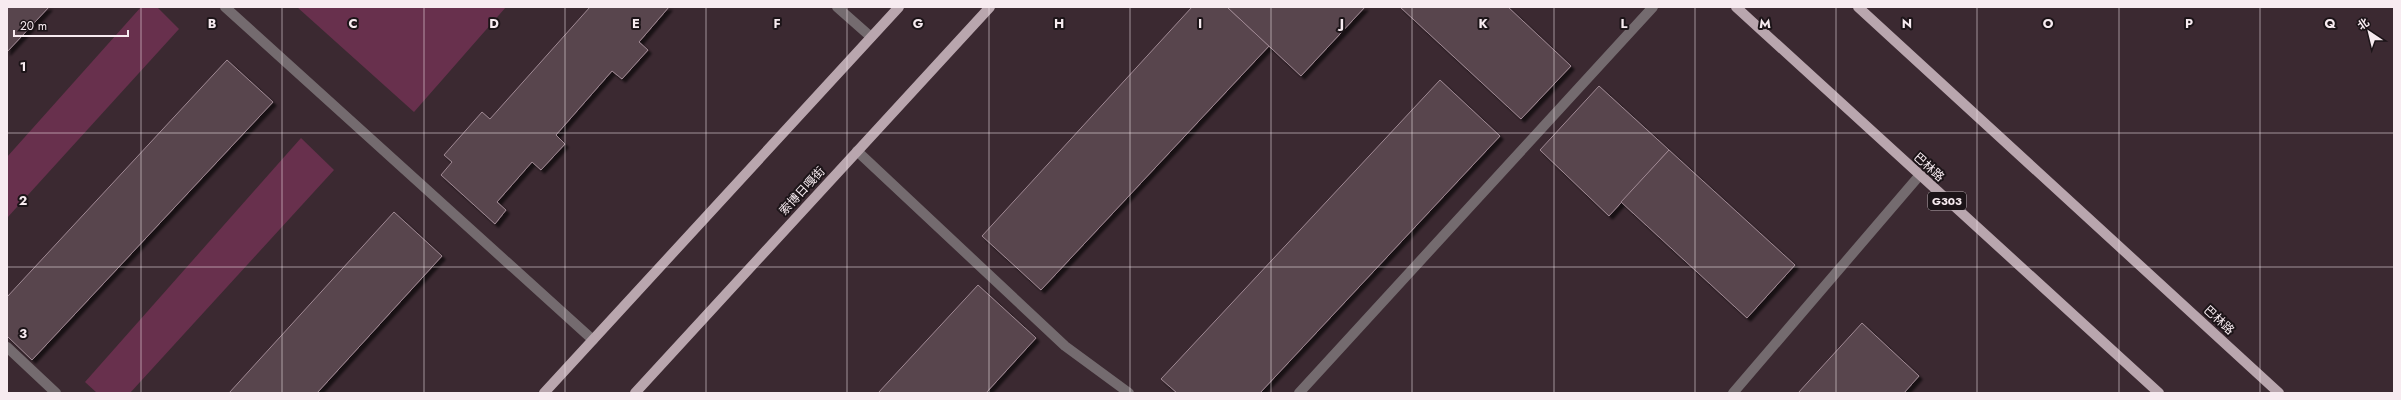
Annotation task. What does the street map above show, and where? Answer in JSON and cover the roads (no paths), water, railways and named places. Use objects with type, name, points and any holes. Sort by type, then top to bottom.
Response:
[{"type":"main road","points":[[544,393],[899,7]]},
{"type":"main road","name":"索博日嘎街","points":[[635,393],[990,7]]},
{"type":"main road","name":"巴林路","points":[[1736,7],[1919,176],[2159,393]]},
{"type":"main road","name":"巴林路","points":[[1858,7],[2279,393]]},
{"type":"lane","points":[[225,7],[593,340]]},
{"type":"lane","points":[[837,7],[871,37]]},
{"type":"lane","points":[[1299,393],[1653,7]]},
{"type":"lane","points":[[857,151],[1065,346],[1129,393]]},
{"type":"lane","points":[[1734,393],[1919,176]]},
{"type":"lane","points":[[7,348],[56,393]]}]
